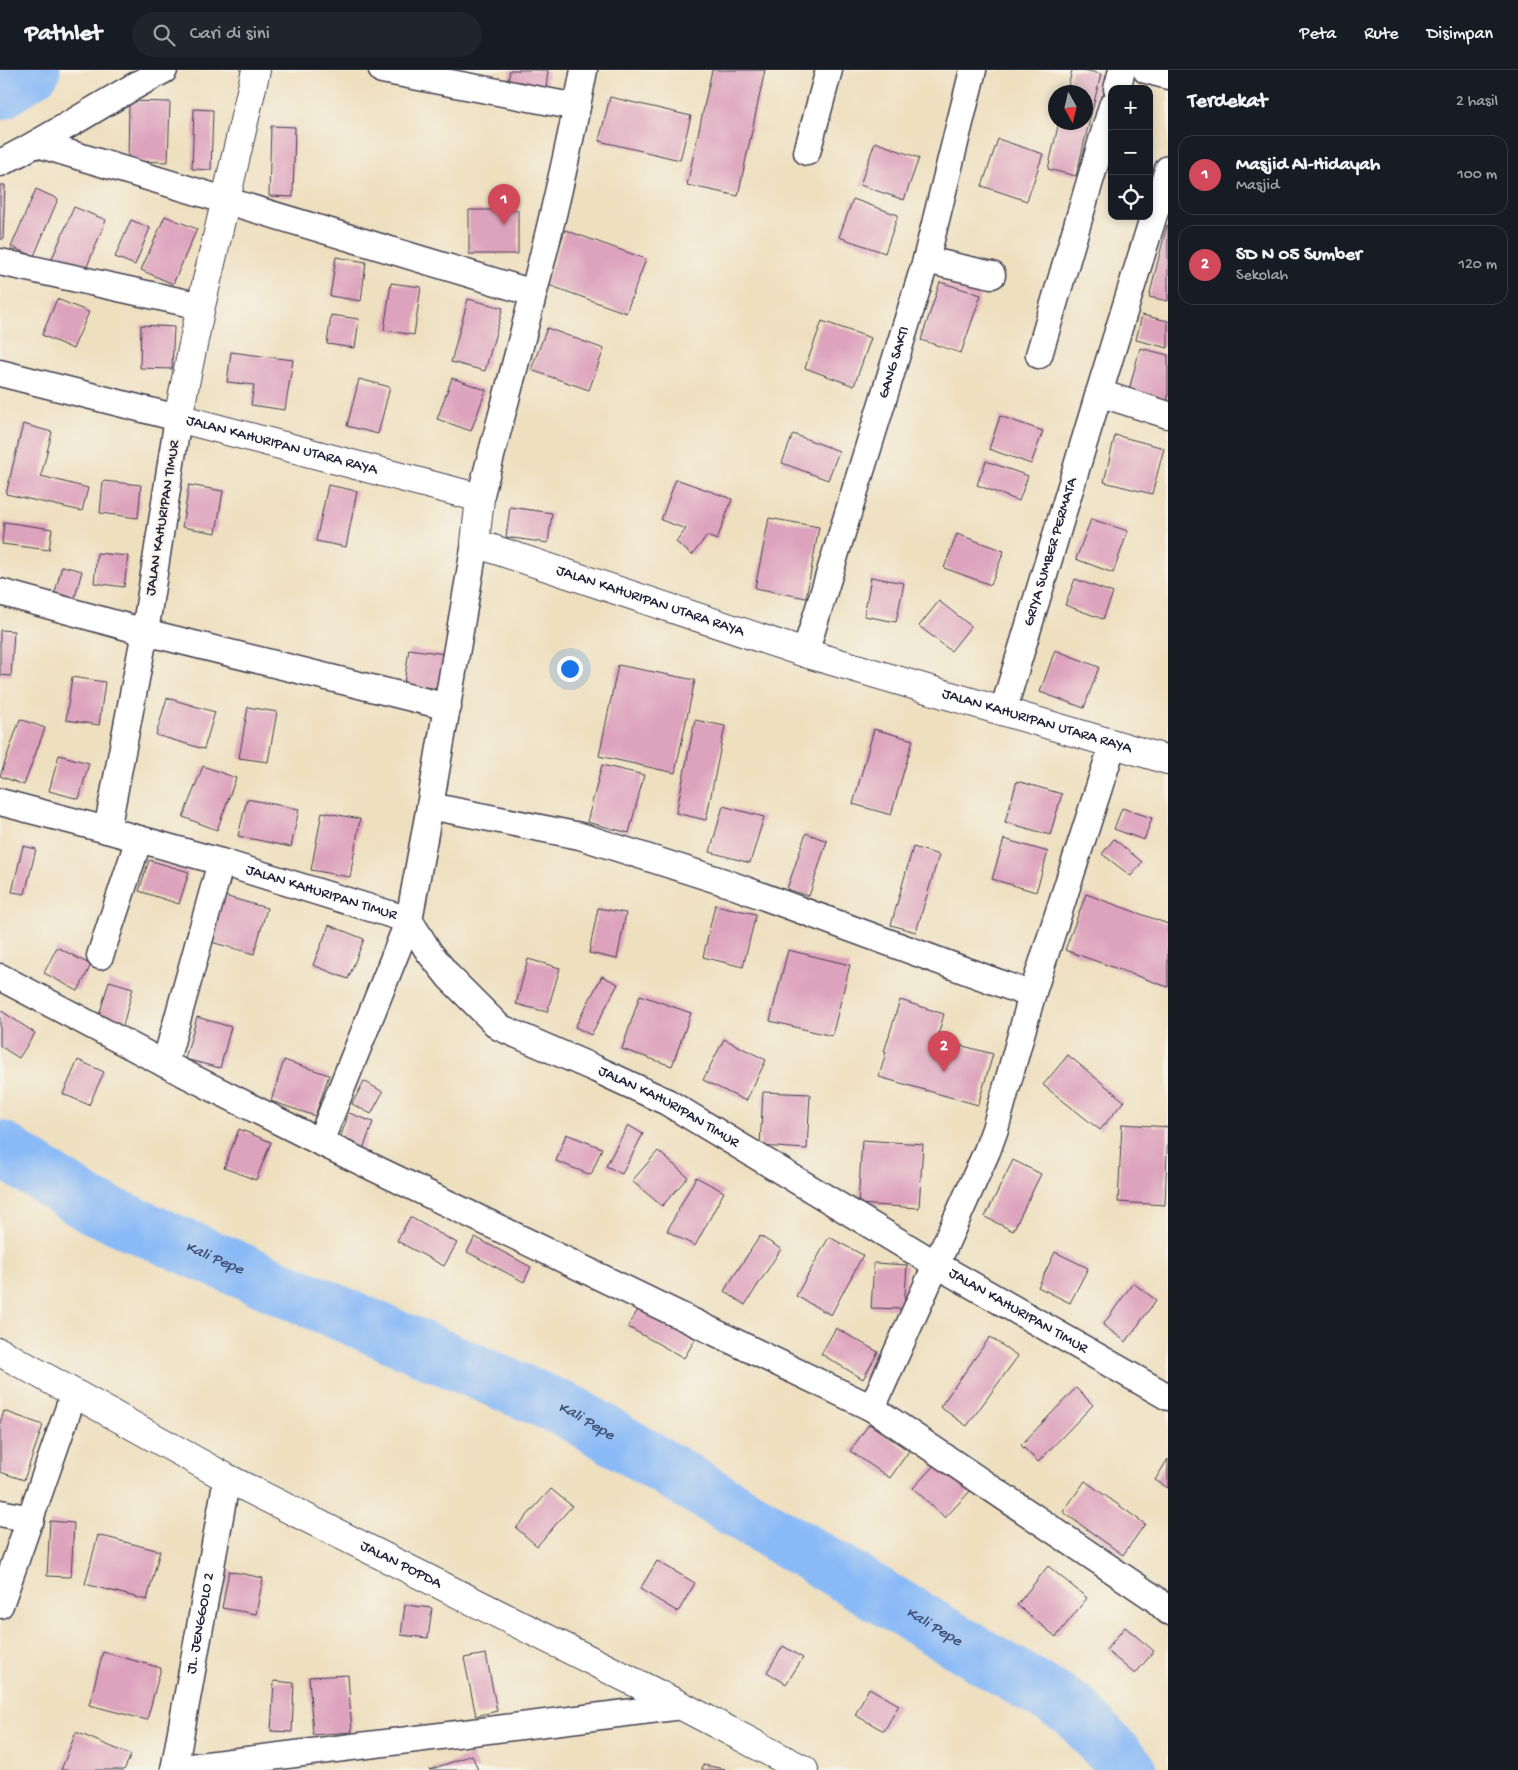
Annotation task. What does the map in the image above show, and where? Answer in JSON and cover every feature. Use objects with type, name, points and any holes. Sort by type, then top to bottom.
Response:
[{"type":"street","points":[[0,163],[38,144],[164,70]]},
{"type":"street","name":"JALAN KAHURIPAN TIMUR","points":[[256,70],[201,306],[178,418],[145,632],[107,830],[220,862],[409,920],[429,952],[449,977],[499,1027],[667,1102],[938,1265],[1168,1397]]},
{"type":"street","points":[[382,70],[577,108]]},
{"type":"street","points":[[320,1142],[409,920],[448,707],[475,543],[480,498],[534,293],[584,70]]},
{"type":"street","points":[[807,152],[829,70]]},
{"type":"street","name":"GANG SAKTI","points":[[805,653],[926,260],[973,70]]},
{"type":"street","points":[[1118,85],[1122,70]]},
{"type":"street","points":[[1146,70],[1168,76]]},
{"type":"street","points":[[1039,355],[1108,120]]},
{"type":"street","points":[[38,144],[534,293]]},
{"type":"street","name":"GRIYA SUMBER PERMATA","points":[[1003,712],[1098,393],[1168,169]]},
{"type":"street","points":[[926,260],[992,275]]},
{"type":"street","points":[[0,262],[201,306]]},
{"type":"street","points":[[0,373],[178,418]]},
{"type":"street","points":[[1098,393],[1168,415]]},
{"type":"street","name":"JALAN KAHURIPAN UTARA RAYA","points":[[178,418],[480,498]]},
{"type":"street","name":"JALAN KAHURIPAN UTARA RAYA","points":[[475,543],[805,653],[1168,760]]},
{"type":"street","points":[[0,592],[145,632],[448,707]]},
{"type":"street","points":[[872,1408],[938,1265],[995,1129],[1032,995],[1113,744]]},
{"type":"street","points":[[0,802],[107,830]]},
{"type":"street","points":[[430,806],[580,836],[724,882],[1032,995]]},
{"type":"street","points":[[100,956],[139,839]]},
{"type":"street","points":[[165,1064],[220,862]]},
{"type":"street","points":[[0,977],[165,1064],[320,1142],[872,1408],[1146,1593],[1168,1610]]},
{"type":"street","name":"JALAN POPDA","points":[[0,1352],[227,1478],[682,1706],[804,1770]]},
{"type":"street","points":[[0,1606],[74,1393]]},
{"type":"street","name":"JL. JENGGOLO 2","points":[[174,1769],[227,1478]]},
{"type":"street","points":[[0,1512],[31,1519]]},
{"type":"street","points":[[174,1769],[682,1706]]},
{"type":"building","points":[[510,70],[548,70],[546,89],[508,83]]},
{"type":"building","points":[[712,70],[765,70],[738,196],[687,185]]},
{"type":"building","points":[[1072,70],[1084,70],[1101,74],[1093,107],[1093,85],[1069,85]]},
{"type":"building","points":[[610,97],[691,116],[680,160],[599,141]]},
{"type":"building","points":[[129,101],[170,102],[168,162],[128,161]]},
{"type":"building","points":[[194,109],[213,110],[211,170],[192,169]]},
{"type":"building","points":[[271,126],[295,127],[293,197],[269,196]]},
{"type":"building","points":[[1057,130],[1087,130],[1076,176],[1048,169]]},
{"type":"building","points":[[998,139],[1043,154],[1027,201],[982,186]]},
{"type":"building","points":[[875,142],[919,158],[904,200],[860,185]]},
{"type":"building","points":[[0,185],[5,185],[3,239],[0,239]]},
{"type":"building","points":[[36,189],[58,199],[34,256],[11,247]]},
{"type":"building","points":[[853,199],[898,215],[885,253],[839,237]]},
{"type":"building","points":[[74,207],[106,220],[84,274],[51,261]]},
{"type":"building","points":[[469,210],[518,210],[518,254],[469,254]]},
{"type":"building","points":[[165,216],[197,229],[173,284],[141,270]]},
{"type":"building","points":[[131,220],[150,228],[135,265],[115,257]]},
{"type":"building","points":[[1168,225],[1168,301],[1149,297]]},
{"type":"building","points":[[565,230],[646,259],[626,313],[546,284]]},
{"type":"building","points":[[336,257],[366,262],[361,301],[330,296]]},
{"type":"building","points":[[940,282],[981,295],[961,353],[921,340]]},
{"type":"building","points":[[391,283],[421,287],[414,335],[384,330]]},
{"type":"building","points":[[57,299],[89,312],[73,349],[42,335]]},
{"type":"building","points":[[468,299],[503,308],[485,371],[451,362]]},
{"type":"building","points":[[331,315],[359,319],[355,348],[327,344]]},
{"type":"building","points":[[1142,315],[1168,321],[1168,348],[1136,340]]},
{"type":"building","points":[[822,321],[871,338],[854,386],[805,368]]},
{"type":"building","points":[[141,325],[174,327],[172,369],[140,368]]},
{"type":"building","points":[[547,328],[604,349],[589,390],[531,370]]},
{"type":"building","points":[[1140,348],[1168,355],[1168,404],[1128,394]]},
{"type":"building","points":[[231,352],[293,360],[285,410],[251,405],[254,385],[227,382]]},
{"type":"building","points":[[452,378],[486,390],[471,431],[437,419]]},
{"type":"building","points":[[359,379],[390,387],[378,434],[347,426]]},
{"type":"building","points":[[1000,416],[1043,431],[1031,464],[989,449]]},
{"type":"building","points":[[23,424],[52,432],[41,476],[88,488],[82,511],[6,494]]},
{"type":"building","points":[[793,434],[839,451],[828,480],[782,463]]},
{"type":"building","points":[[1115,435],[1164,448],[1152,494],[1104,482]]},
{"type":"building","points":[[986,461],[1028,476],[1019,501],[977,485]]},
{"type":"building","points":[[676,479],[732,499],[717,540],[707,536],[692,555],[676,542],[686,529],[661,520]]},
{"type":"building","points":[[103,481],[141,485],[138,518],[100,513]]},
{"type":"building","points":[[189,485],[223,491],[216,533],[182,527]]},
{"type":"building","points":[[328,485],[357,491],[346,547],[316,541]]},
{"type":"building","points":[[510,507],[552,513],[548,543],[506,537]]},
{"type":"building","points":[[769,518],[819,527],[806,598],[755,588]]},
{"type":"building","points":[[1091,519],[1128,531],[1113,573],[1076,559]]},
{"type":"building","points":[[4,522],[52,529],[49,550],[2,544]]},
{"type":"building","points":[[957,534],[1004,551],[991,585],[944,568]]},
{"type":"building","points":[[97,553],[128,556],[124,587],[94,583]]},
{"type":"building","points":[[62,566],[82,571],[74,601],[54,596]]},
{"type":"building","points":[[871,577],[904,583],[896,622],[864,616]]},
{"type":"building","points":[[1075,579],[1113,593],[1103,619],[1065,605]]},
{"type":"building","points":[[939,601],[971,626],[951,651],[919,626]]},
{"type":"building","points":[[0,630],[14,631],[11,676],[0,675]]},
{"type":"building","points":[[409,649],[445,654],[439,689],[404,684]]},
{"type":"building","points":[[1055,650],[1099,667],[1084,708],[1040,692]]},
{"type":"building","points":[[618,665],[695,680],[675,773],[599,756]]},
{"type":"building","points":[[72,677],[105,682],[99,725],[66,720]]},
{"type":"building","points":[[167,698],[215,712],[204,749],[156,735]]},
{"type":"building","points":[[248,707],[277,712],[268,762],[239,758]]},
{"type":"building","points":[[20,719],[45,728],[24,785],[0,776]]},
{"type":"building","points":[[695,720],[725,726],[706,820],[676,813]]},
{"type":"building","points":[[874,729],[913,740],[891,815],[853,804]]},
{"type":"building","points":[[59,755],[89,763],[79,799],[49,791]]},
{"type":"building","points":[[602,765],[644,775],[629,833],[587,822]]},
{"type":"building","points":[[203,766],[236,778],[217,830],[183,817]]},
{"type":"building","points":[[1017,781],[1062,794],[1050,835],[1005,822]]},
{"type":"building","points":[[247,799],[299,809],[291,847],[238,836]]},
{"type":"building","points":[[723,806],[764,817],[750,863],[710,852]]},
{"type":"building","points":[[1122,808],[1152,818],[1144,840],[1114,829]]},
{"type":"building","points":[[322,812],[360,819],[350,877],[311,870]]},
{"type":"building","points":[[806,833],[827,841],[809,896],[787,889]]},
{"type":"building","points":[[1004,839],[1048,852],[1036,892],[992,879]]},
{"type":"building","points":[[1114,839],[1142,862],[1131,876],[1102,854]]},
{"type":"building","points":[[23,846],[36,849],[25,894],[12,892]]},
{"type":"building","points":[[913,847],[939,855],[916,932],[891,925]]},
{"type":"building","points":[[149,860],[189,872],[179,904],[139,891]]},
{"type":"building","points":[[1086,894],[1168,924],[1168,987],[1065,950]]},
{"type":"building","points":[[224,896],[267,908],[254,954],[211,942]]},
{"type":"building","points":[[715,905],[756,914],[743,967],[703,957]]},
{"type":"building","points":[[598,908],[626,913],[617,959],[589,953]]},
{"type":"building","points":[[329,925],[364,939],[348,979],[313,965]]},
{"type":"building","points":[[57,947],[91,965],[78,991],[44,973]]},
{"type":"building","points":[[788,950],[850,965],[832,1036],[770,1021]]},
{"type":"building","points":[[528,959],[560,968],[547,1012],[516,1004]]},
{"type":"building","points":[[602,976],[618,984],[591,1035],[575,1027]]},
{"type":"building","points":[[109,981],[133,988],[121,1033],[96,1026]]},
{"type":"building","points":[[640,995],[691,1013],[672,1066],[622,1049]]},
{"type":"building","points":[[900,1000],[944,1014],[937,1039],[993,1054],[978,1105],[879,1077],[886,1052],[884,1052]]},
{"type":"building","points":[[0,1010],[35,1033],[19,1058],[0,1046]]},
{"type":"building","points":[[197,1017],[231,1027],[220,1068],[185,1059]]},
{"type":"building","points":[[724,1039],[766,1060],[746,1101],[703,1080]]},
{"type":"building","points":[[1068,1055],[1124,1101],[1100,1130],[1043,1085]]},
{"type":"building","points":[[78,1060],[104,1072],[89,1105],[63,1094]]},
{"type":"building","points":[[284,1060],[329,1075],[315,1116],[271,1101]]},
{"type":"building","points":[[364,1081],[383,1092],[371,1114],[352,1104]]},
{"type":"building","points":[[763,1092],[810,1094],[807,1149],[760,1146]]},
{"type":"building","points":[[349,1113],[373,1122],[362,1152],[338,1144]]},
{"type":"building","points":[[1122,1124],[1168,1127],[1165,1205],[1118,1202]]},
{"type":"building","points":[[628,1125],[643,1134],[622,1174],[606,1166]]},
{"type":"building","points":[[239,1129],[271,1142],[256,1180],[224,1168]]},
{"type":"building","points":[[566,1134],[602,1148],[591,1175],[556,1161]]},
{"type":"building","points":[[862,1140],[923,1144],[919,1208],[858,1204]]},
{"type":"building","points":[[658,1151],[688,1177],[662,1206],[632,1181]]},
{"type":"building","points":[[1013,1160],[1041,1174],[1013,1231],[985,1217]]},
{"type":"building","points":[[696,1177],[724,1192],[695,1246],[667,1231]]},
{"type":"building","points":[[410,1217],[457,1243],[444,1266],[397,1241]]},
{"type":"building","points":[[760,1236],[781,1249],[745,1305],[724,1291]]},
{"type":"building","points":[[475,1237],[531,1267],[524,1282],[467,1252]]},
{"type":"building","points":[[829,1237],[863,1255],[831,1315],[796,1296]]},
{"type":"building","points":[[1055,1252],[1088,1268],[1070,1303],[1038,1287]]},
{"type":"building","points":[[874,1263],[907,1265],[904,1309],[871,1308]]},
{"type":"building","points":[[1133,1283],[1156,1300],[1126,1342],[1103,1325]]},
{"type":"building","points":[[643,1301],[699,1333],[684,1358],[628,1327]]},
{"type":"building","points":[[836,1328],[878,1352],[863,1379],[821,1354]]},
{"type":"building","points":[[990,1337],[1018,1356],[967,1426],[940,1407]]},
{"type":"building","points":[[1076,1388],[1093,1405],[1038,1462],[1021,1445]]},
{"type":"building","points":[[4,1411],[43,1425],[24,1480],[0,1472],[0,1423]]},
{"type":"building","points":[[869,1424],[909,1451],[890,1478],[850,1451]]},
{"type":"building","points":[[940,1459],[972,1489],[945,1518],[913,1488]]},
{"type":"building","points":[[1168,1459],[1168,1488],[1155,1480]]},
{"type":"building","points":[[1085,1481],[1145,1524],[1123,1555],[1063,1512]]},
{"type":"building","points":[[551,1489],[572,1506],[537,1546],[516,1528]]},
{"type":"building","points":[[50,1521],[74,1523],[71,1577],[47,1576]]},
{"type":"building","points":[[98,1535],[160,1551],[147,1600],[85,1584]]},
{"type":"building","points":[[657,1561],[695,1583],[678,1612],[640,1589]]},
{"type":"building","points":[[1048,1566],[1087,1598],[1056,1637],[1017,1605]]},
{"type":"building","points":[[229,1571],[263,1578],[256,1614],[222,1608]]},
{"type":"building","points":[[405,1605],[432,1608],[428,1638],[401,1635]]},
{"type":"building","points":[[1125,1627],[1154,1651],[1135,1674],[1106,1650]]},
{"type":"building","points":[[783,1646],[803,1658],[786,1684],[767,1672]]},
{"type":"building","points":[[103,1652],[161,1668],[147,1720],[89,1705]]},
{"type":"building","points":[[486,1654],[497,1711],[476,1716],[464,1658]]},
{"type":"building","points":[[348,1675],[352,1732],[313,1735],[309,1677]]},
{"type":"building","points":[[274,1681],[294,1683],[292,1732],[271,1731]]},
{"type":"building","points":[[869,1688],[899,1705],[884,1731],[855,1715]]},
{"type":"building","points":[[76,1732],[131,1755],[124,1770],[61,1770]]},
{"type":"building","points":[[472,1755],[478,1770],[429,1770]]},
{"type":"building","points":[[703,1765],[725,1769],[702,1770]]},
{"type":"waterway","points":[[0,92],[33,70]]},
{"type":"waterway","name":"Kali Pepe","points":[[0,1148],[89,1205],[572,1413],[1076,1712],[1129,1770]]},
{"type":"place","name":"Masjid Al-Hidayah","points":[[504,225]]},
{"type":"place","name":"SD N 05 Sumber","points":[[944,1072]]}]
